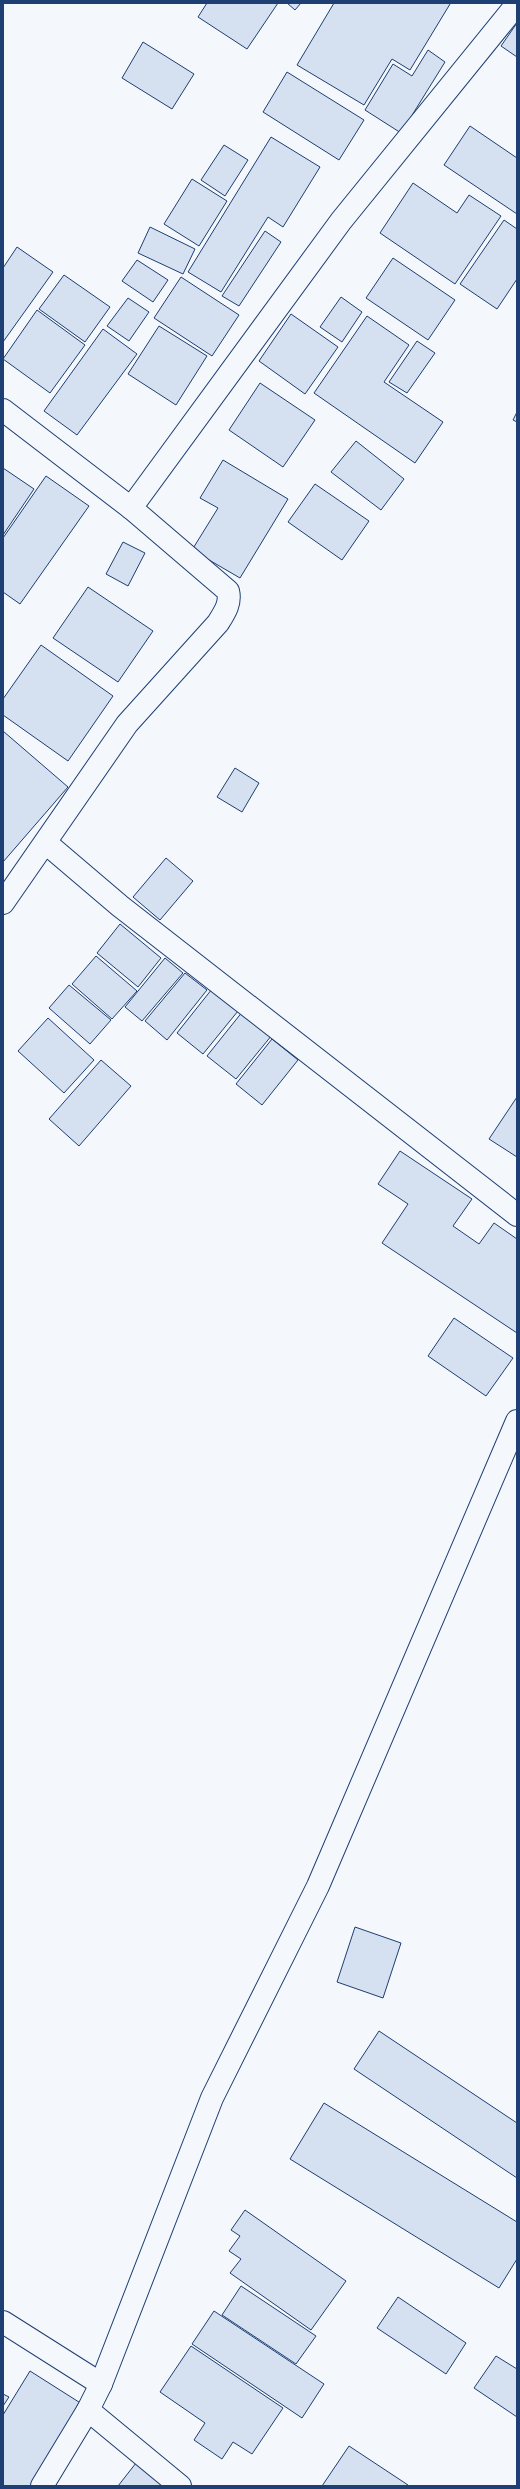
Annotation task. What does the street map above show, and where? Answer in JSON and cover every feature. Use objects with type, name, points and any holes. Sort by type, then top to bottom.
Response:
[{"type":"street","points":[[131,508],[341,221],[517,4]]},
{"type":"street","points":[[3,410],[131,508],[228,591],[228,605],[218,623],[127,724],[46,843],[3,902]]},
{"type":"street","points":[[46,843],[120,906],[517,1215]]},
{"type":"street","points":[[42,2486],[88,2410],[101,2384],[212,2098],[318,1886],[517,1421]]},
{"type":"street","points":[[3,2322],[101,2384]]},
{"type":"street","points":[[88,2410],[180,2486]]},
{"type":"building","points":[[207,3],[278,3],[247,49],[198,17]]},
{"type":"building","points":[[287,3],[301,3],[295,10]]},
{"type":"building","points":[[334,3],[450,4],[410,70],[392,59],[364,105],[297,65]]},
{"type":"building","points":[[517,23],[517,57],[501,46]]},
{"type":"building","points":[[143,42],[194,74],[172,109],[122,78]]},
{"type":"building","points":[[428,50],[445,62],[401,133],[365,110],[393,64],[412,76]]},
{"type":"building","points":[[287,72],[364,120],[339,160],[263,112]]},
{"type":"building","points":[[470,126],[517,158],[517,214],[444,165]]},
{"type":"building","points":[[271,137],[320,167],[283,227],[268,217],[221,292],[188,272]]},
{"type":"building","points":[[224,145],[248,160],[225,196],[201,180]]},
{"type":"building","points":[[192,179],[227,201],[199,246],[164,224]]},
{"type":"building","points":[[413,183],[457,213],[469,195],[501,216],[455,284],[380,233]]},
{"type":"building","points":[[504,220],[517,229],[517,279],[497,309],[460,284]]},
{"type":"building","points":[[150,227],[195,249],[183,274],[138,253]]},
{"type":"building","points":[[265,231],[281,242],[239,306],[222,296]]},
{"type":"building","points":[[17,247],[53,272],[3,342],[3,268]]},
{"type":"building","points":[[393,258],[455,300],[428,340],[366,298]]},
{"type":"building","points":[[137,260],[168,280],[153,302],[122,281]]},
{"type":"building","points":[[64,275],[110,307],[85,342],[39,309]]},
{"type":"building","points":[[181,277],[239,315],[212,356],[154,318]]},
{"type":"building","points":[[341,297],[362,312],[342,342],[320,327]]},
{"type":"building","points":[[128,298],[149,312],[129,341],[107,326]]},
{"type":"building","points":[[37,310],[85,345],[50,393],[3,359]]},
{"type":"building","points":[[291,314],[338,347],[305,394],[259,361]]},
{"type":"building","points":[[367,316],[409,345],[384,382],[443,422],[415,463],[314,393]]},
{"type":"building","points":[[159,326],[207,356],[176,405],[128,374]]},
{"type":"building","points":[[103,329],[137,354],[77,435],[44,411]]},
{"type":"building","points":[[417,341],[435,353],[407,393],[389,382]]},
{"type":"building","points":[[260,383],[315,420],[283,467],[229,430]]},
{"type":"building","points":[[517,412],[517,422],[513,420]]},
{"type":"building","points":[[356,441],[404,479],[381,510],[331,472]]},
{"type":"building","points":[[223,460],[288,499],[240,578],[192,550],[218,508],[200,498]]},
{"type":"building","points":[[3,468],[34,489],[3,535]]},
{"type":"building","points":[[46,476],[89,506],[20,604],[3,592],[3,538]]},
{"type":"building","points":[[315,484],[369,521],[342,560],[288,522]]},
{"type":"building","points":[[123,542],[145,553],[128,586],[106,574]]},
{"type":"building","points":[[88,587],[153,631],[118,682],[53,638]]},
{"type":"building","points":[[41,645],[113,696],[68,761],[3,715],[3,699]]},
{"type":"building","points":[[3,731],[68,787],[3,862]]},
{"type":"building","points":[[235,768],[259,783],[242,812],[217,797]]},
{"type":"building","points":[[166,858],[193,881],[160,920],[133,897]]},
{"type":"building","points":[[120,924],[161,958],[138,987],[97,953]]},
{"type":"building","points":[[96,956],[137,991],[112,1019],[72,984]]},
{"type":"building","points":[[165,958],[183,973],[142,1021],[125,1007]]},
{"type":"building","points":[[185,973],[207,990],[167,1040],[145,1021]]},
{"type":"building","points":[[69,985],[111,1020],[90,1044],[49,1008]]},
{"type":"building","points":[[212,989],[238,1011],[203,1054],[177,1033]]},
{"type":"building","points":[[243,1011],[272,1035],[236,1079],[207,1056]]},
{"type":"building","points":[[48,1018],[94,1060],[64,1093],[18,1051]]},
{"type":"building","points":[[272,1039],[298,1060],[262,1105],[236,1084]]},
{"type":"building","points":[[101,1060],[131,1086],[79,1146],[49,1119]]},
{"type":"building","points":[[517,1097],[517,1157],[489,1139]]},
{"type":"building","points":[[400,1151],[472,1199],[453,1226],[479,1244],[494,1223],[517,1239],[517,1333],[382,1243],[408,1204],[378,1184]]},
{"type":"building","points":[[454,1318],[513,1358],[486,1396],[428,1356]]},
{"type":"building","points":[[355,1927],[401,1943],[383,1998],[337,1982]]},
{"type":"building","points":[[379,2031],[517,2123],[517,2178],[354,2069]]},
{"type":"building","points":[[324,2103],[517,2222],[517,2259],[499,2288],[290,2159]]},
{"type":"building","points":[[245,2210],[346,2281],[311,2330],[230,2273],[241,2259],[229,2251],[240,2236],[231,2230]]},
{"type":"building","points":[[241,2286],[316,2336],[296,2364],[222,2315]]},
{"type":"building","points":[[398,2297],[466,2343],[446,2374],[377,2328]]},
{"type":"building","points":[[214,2311],[324,2384],[302,2418],[192,2344]]},
{"type":"building","points":[[191,2346],[283,2408],[252,2454],[233,2442],[222,2459],[194,2440],[205,2423],[160,2392]]},
{"type":"building","points":[[496,2356],[517,2369],[517,2417],[474,2388]]},
{"type":"building","points":[[30,2371],[82,2404],[32,2486],[3,2486],[3,2415]]},
{"type":"building","points":[[3,2394],[9,2397],[3,2406]]},
{"type":"building","points":[[349,2446],[408,2485],[408,2486],[322,2486]]},
{"type":"building","points":[[136,2463],[168,2486],[118,2486]]}]
